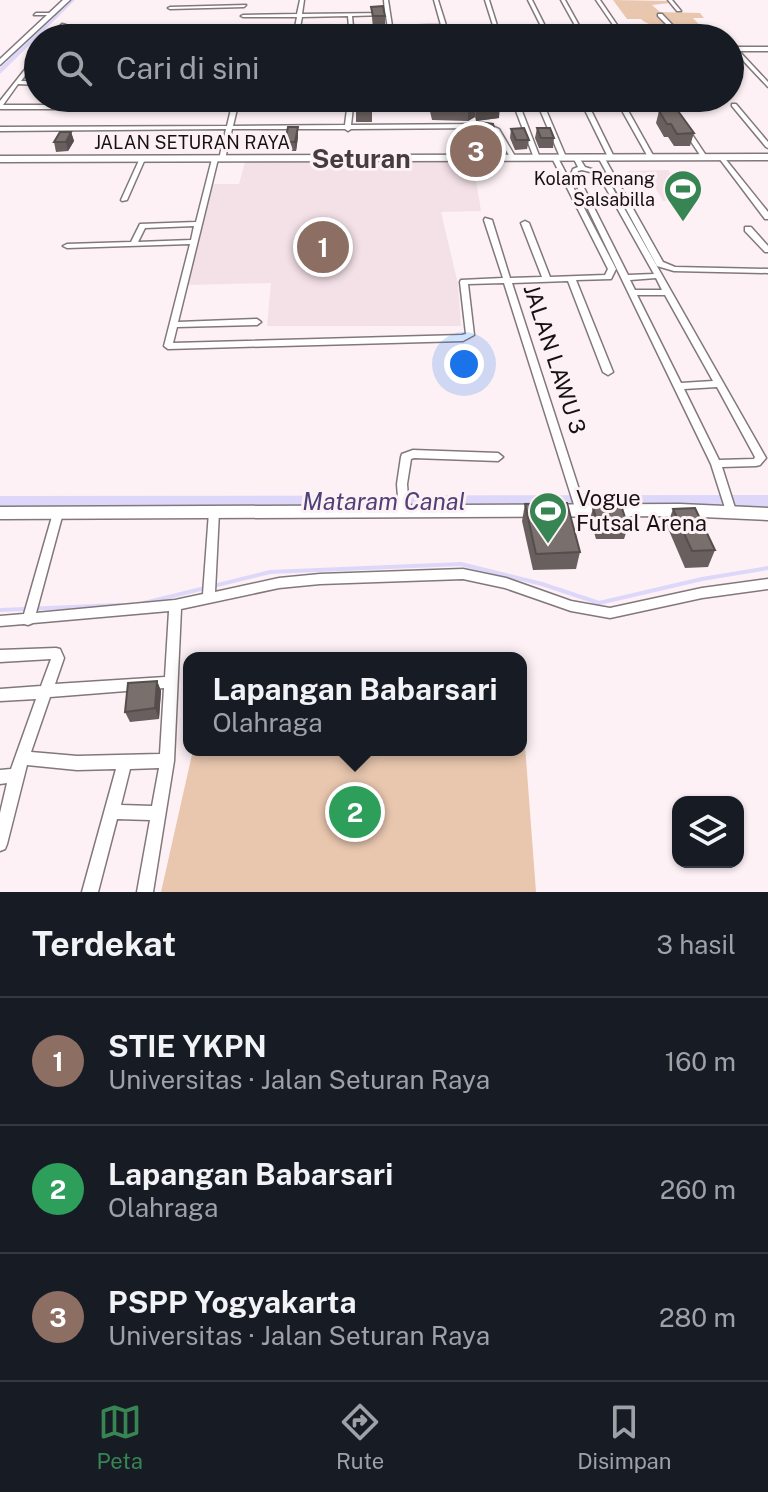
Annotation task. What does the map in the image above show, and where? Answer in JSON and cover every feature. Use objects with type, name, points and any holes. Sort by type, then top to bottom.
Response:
[{"type":"main road","points":[[42,24],[67,0]]},
{"type":"main road","points":[[0,63],[24,41]]},
{"type":"main road","name":"JALAN SETURAN RAYA","points":[[0,159],[768,157]]},
{"type":"main road","points":[[0,513],[730,507],[768,514]]},
{"type":"street","points":[[297,24],[302,0]]},
{"type":"street","points":[[386,0],[389,24]]},
{"type":"street","points":[[436,0],[444,24]]},
{"type":"street","points":[[487,0],[495,24]]},
{"type":"street","points":[[530,0],[542,24]]},
{"type":"street","points":[[563,0],[576,24]]},
{"type":"street","points":[[598,0],[614,24]]},
{"type":"street","points":[[670,0],[679,10]]},
{"type":"street","points":[[170,8],[244,3],[243,24]]},
{"type":"street","points":[[36,14],[53,14]]},
{"type":"street","points":[[350,14],[351,24]]},
{"type":"street","points":[[243,16],[386,14]]},
{"type":"street","points":[[660,15],[669,24]]},
{"type":"street","points":[[744,48],[768,49]]},
{"type":"street","points":[[746,62],[768,85]]},
{"type":"street","points":[[0,106],[24,76]]},
{"type":"street","points":[[19,83],[24,83]]},
{"type":"street","points":[[0,106],[24,107]]},
{"type":"street","points":[[235,112],[197,224],[168,346],[467,337],[470,335],[462,284],[608,277],[612,269],[559,158],[543,112]]},
{"type":"street","points":[[348,129],[350,112]]},
{"type":"street","points":[[519,112],[537,158]]},
{"type":"street","points":[[588,112],[606,157],[660,264],[666,268],[768,271]]},
{"type":"street","points":[[626,112],[651,157]]},
{"type":"street","points":[[674,112],[704,157]]},
{"type":"street","points":[[740,112],[768,146]]},
{"type":"street","points":[[0,129],[230,130],[488,126],[497,130],[513,158]]},
{"type":"street","points":[[576,157],[582,168]]},
{"type":"street","points":[[721,157],[768,217]]},
{"type":"street","points":[[124,200],[142,159]]},
{"type":"street","points":[[716,464],[756,462],[761,458],[601,173],[582,168],[575,170],[574,174],[631,293],[716,464],[730,507]]},
{"type":"street","name":"JALAN LAWU 3","points":[[488,220],[581,508]]},
{"type":"street","points":[[525,223],[547,279]]},
{"type":"street","points":[[133,244],[143,226],[197,224]]},
{"type":"street","points":[[748,229],[768,250]]},
{"type":"street","points":[[67,246],[194,242]]},
{"type":"street","points":[[624,278],[658,276]]},
{"type":"street","points":[[571,278],[608,372]]},
{"type":"street","points":[[631,293],[668,292]]},
{"type":"street","points":[[173,325],[257,322]]},
{"type":"street","points":[[677,386],[720,384]]},
{"type":"street","points":[[404,508],[402,484],[406,457],[413,454],[498,457]]},
{"type":"street","points":[[209,594],[214,512]]},
{"type":"street","points":[[29,612],[58,513]]},
{"type":"street","points":[[0,621],[29,612],[175,605],[209,594],[320,579],[463,574],[496,580],[582,608],[610,613],[702,593],[768,584]]},
{"type":"street","points":[[145,892],[167,761],[175,605]]},
{"type":"street","points":[[0,656],[56,653],[58,658],[46,691],[172,682]]},
{"type":"street","points":[[0,695],[45,692],[16,776],[0,844]]},
{"type":"street","points":[[24,758],[125,763],[167,761]]},
{"type":"street","points":[[90,892],[125,763]]},
{"type":"street","points":[[0,777],[16,776]]},
{"type":"street","points":[[112,812],[157,813]]},
{"type":"shaded area","points":[[613,0],[667,1],[670,3],[652,5],[660,12],[700,13],[704,18],[693,18],[699,24],[650,24],[641,19],[627,19]]},
{"type":"shaded area","points":[[245,162],[473,162],[481,211],[441,212],[458,284],[461,326],[267,326],[271,283],[187,285],[211,184],[239,184]]},
{"type":"shaded area","points":[[668,170],[689,199],[663,201],[650,179],[632,180],[627,171]]},
{"type":"shaded area","points":[[192,756],[526,756],[536,892],[161,892]]},
{"type":"building","points":[[383,6],[385,16],[373,16],[371,7]]},
{"type":"building","points":[[660,112],[679,112],[694,133],[677,134],[671,124],[667,124]]},
{"type":"building","points":[[479,122],[493,124],[496,137],[482,137]]},
{"type":"building","points":[[288,127],[298,127],[295,142],[285,142]]},
{"type":"building","points":[[524,128],[529,140],[516,140],[511,129]]},
{"type":"building","points":[[537,128],[550,128],[554,138],[541,138]]},
{"type":"building","points":[[60,132],[71,132],[66,142],[54,142]]},
{"type":"building","points":[[567,503],[580,552],[536,554],[525,504]]},
{"type":"building","points":[[593,508],[622,508],[628,527],[599,528]]},
{"type":"building","points":[[695,508],[715,550],[692,551],[673,509]]},
{"type":"building","points":[[157,681],[155,708],[125,712],[128,683]]},
{"type":"waterway","name":"Mataram Canal","points":[[48,24],[72,0]]},
{"type":"waterway","name":"Mataram Canal","points":[[0,72],[24,48]]},
{"type":"waterway","name":"Mataram Canal","points":[[0,502],[768,501]]},
{"type":"waterway","points":[[144,603],[270,572],[461,564],[542,584],[599,603],[702,579],[768,568]]},
{"type":"waterway","points":[[0,610],[119,605]]},
{"type":"place","name":"PSPP Yogyakarta","points":[[476,151]]},
{"type":"place","name":"Kolam Renang Salsabilla","points":[[683,223]]},
{"type":"place","name":"STIE YKPN","points":[[323,247]]},
{"type":"place","name":"Vogue Futsal Arena","points":[[548,545]]},
{"type":"place","name":"Lapangan Babarsari","points":[[355,812]]},
{"type":"district","name":"Seturan","points":[[361,159]]}]
